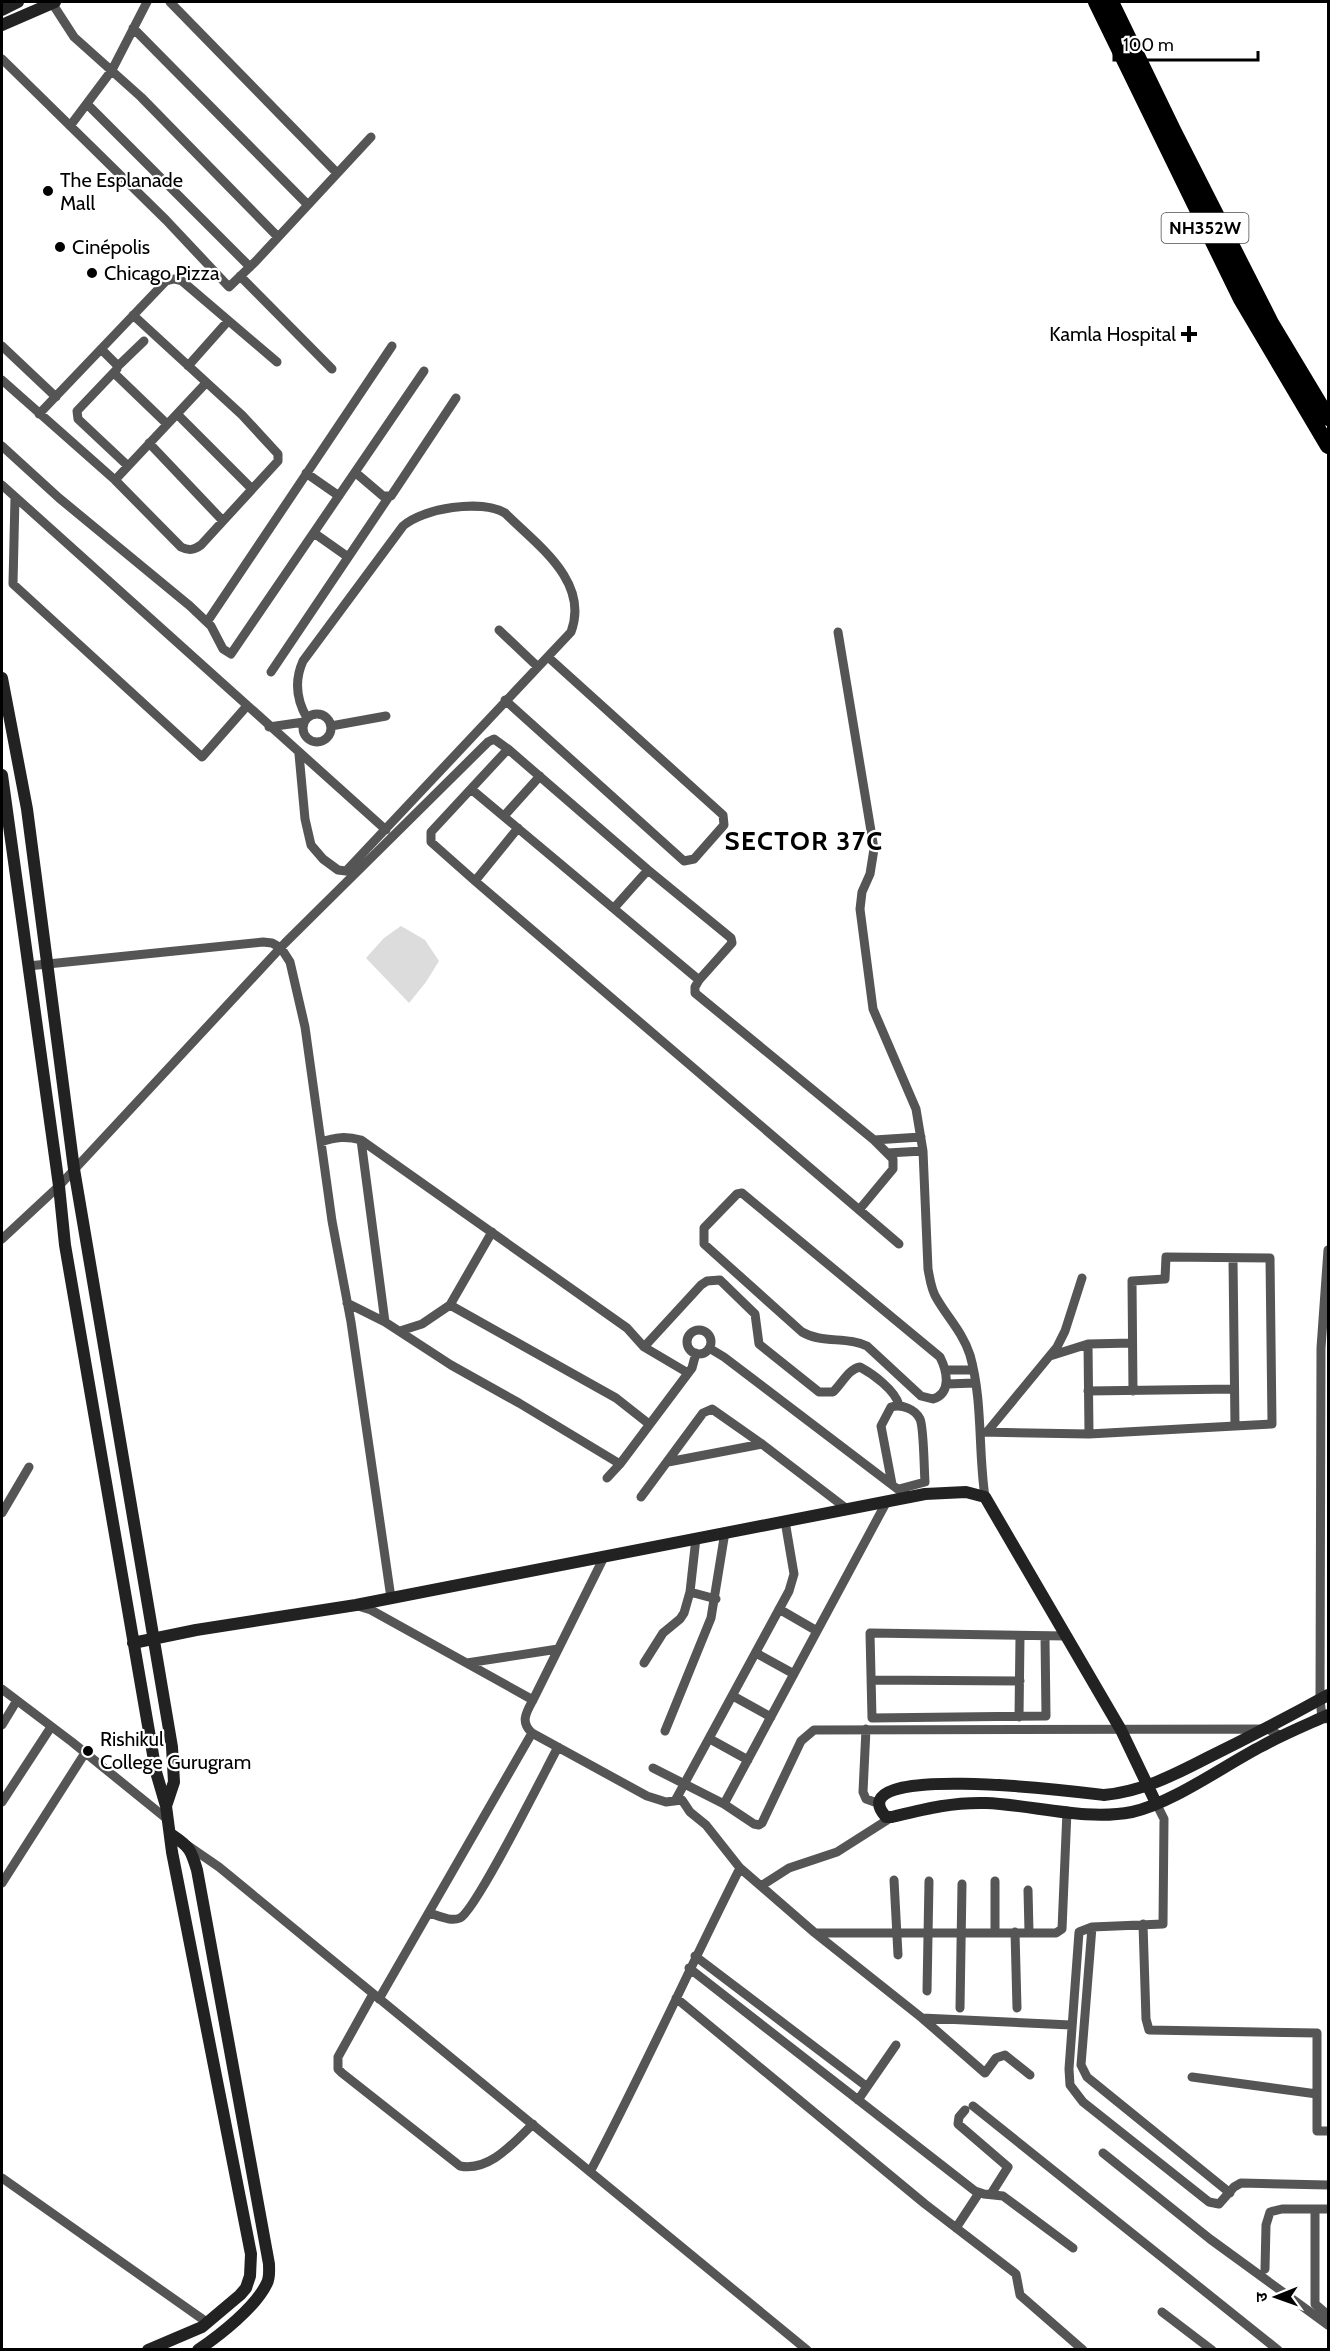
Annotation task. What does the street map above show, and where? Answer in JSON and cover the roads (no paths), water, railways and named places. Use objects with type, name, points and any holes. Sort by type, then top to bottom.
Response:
[{"type":"highway","name":"NH352W","points":[[1096,2],[1241,298],[1329,446]]},
{"type":"highway","name":"NH352W","points":[[1111,2],[1271,322],[1329,418]]},
{"type":"street","points":[[2,10],[18,2]]},
{"type":"street","points":[[2,25],[53,2],[74,37],[181,136],[278,237]]},
{"type":"street","points":[[70,126],[88,105],[112,70],[147,2]]},
{"type":"street","points":[[170,2],[337,173]]},
{"type":"street","points":[[133,28],[307,204]]},
{"type":"street","points":[[2,59],[166,220],[229,287],[371,137]]},
{"type":"street","points":[[88,105],[249,267]]},
{"type":"street","points":[[240,276],[332,369]]},
{"type":"street","points":[[39,414],[166,281],[174,279],[182,281],[277,362]]},
{"type":"street","points":[[2,380],[115,480],[186,549],[195,549],[278,461],[278,454],[263,436],[133,315]]},
{"type":"street","points":[[188,366],[228,321]]},
{"type":"street","points":[[128,466],[76,415],[77,411],[144,341]]},
{"type":"street","points":[[207,622],[392,345]]},
{"type":"street","points":[[2,346],[56,397]]},
{"type":"street","points":[[101,349],[115,370],[167,424]]},
{"type":"street","points":[[2,446],[207,622],[216,632],[223,649],[231,654],[424,371]]},
{"type":"street","points":[[115,480],[206,383]]},
{"type":"street","points":[[270,672],[456,398]]},
{"type":"street","points":[[177,414],[252,489]]},
{"type":"street","points":[[149,443],[223,521]]},
{"type":"street","points":[[356,472],[388,498]]},
{"type":"street","points":[[306,473],[339,496]]},
{"type":"street","points":[[2,485],[386,830]]},
{"type":"street","points":[[15,497],[13,584],[201,757],[246,706]]},
{"type":"street","points":[[269,727],[305,720],[315,714],[324,715],[331,726],[328,738],[316,742],[303,757],[308,835],[311,845],[323,859],[338,870],[346,871],[505,700],[572,632],[575,600],[565,574],[505,513],[498,509],[469,506],[419,515],[403,526],[303,661],[296,688],[305,720],[305,735],[316,742]]},
{"type":"street","points":[[314,533],[348,557]]},
{"type":"street","points":[[500,630],[538,667]]},
{"type":"street","points":[[838,632],[874,849],[870,874],[862,892],[860,909],[873,1009],[916,1109],[923,1151],[927,1260],[932,1288],[967,1346],[973,1370],[984,1432],[985,1497],[1121,1730],[1164,1819],[1163,1924],[1092,1927],[1083,1929],[1077,1936],[1071,2025],[1070,2085],[1083,2102],[1209,2202],[1219,2204],[1234,2187],[1241,2183],[1329,2185]]},
{"type":"street","points":[[505,700],[684,861],[694,859],[724,825],[723,815],[548,657]]},
{"type":"street","points":[[2,678],[27,809],[74,1169],[174,1760],[174,1782],[166,1806]]},
{"type":"street","points":[[331,726],[386,716]]},
{"type":"street","points":[[2,1239],[59,1186],[281,948],[488,742],[494,739],[732,940],[699,980],[695,993],[874,1140],[893,1159],[893,1169],[859,1210]]},
{"type":"street","points":[[508,749],[430,836],[431,842],[899,1244]]},
{"type":"street","points":[[2,774],[3,796],[59,1186],[64,1245],[156,1772],[172,1835],[172,1852],[251,2265],[246,2288],[208,2322],[148,2349]]},
{"type":"street","points":[[504,816],[540,776]]},
{"type":"street","points":[[471,789],[699,980]]},
{"type":"street","points":[[475,881],[518,828]]},
{"type":"street","points":[[614,908],[648,870]]},
{"type":"street","points":[[28,966],[263,942],[272,943],[281,948],[290,962],[305,1027],[391,1598]]},
{"type":"street","points":[[321,1142],[337,1136],[361,1140],[627,1328],[644,1347],[688,1373]]},
{"type":"street","points":[[874,1140],[921,1137]]},
{"type":"street","points":[[361,1140],[385,1322]]},
{"type":"street","points":[[887,1153],[923,1151]]},
{"type":"street","points":[[737,1194],[746,1194],[934,1350],[940,1357],[945,1370],[947,1384],[937,1398],[921,1396],[867,1346],[851,1341],[820,1340],[802,1332],[704,1244],[704,1228],[737,1194]]},
{"type":"street","points":[[400,1331],[422,1324],[450,1305],[492,1232]]},
{"type":"street","points":[[1324,1697],[1267,1729],[1160,1782],[1121,1794],[1104,1795],[993,1783],[920,1786],[891,1791],[883,1796],[880,1804],[881,1811],[886,1817],[892,1817],[929,1807],[987,1803],[1115,1814],[1133,1812],[1156,1803],[1282,1736],[1326,1718],[1321,1348],[1329,1250]]},
{"type":"street","points":[[984,1432],[1089,1434],[1272,1424],[1270,1258],[1166,1257],[1166,1279],[1132,1281],[1133,1391]]},
{"type":"street","points":[[1233,1259],[1235,1426]]},
{"type":"street","points":[[984,1432],[1050,1356],[1065,1331],[1083,1278]]},
{"type":"street","points":[[644,1347],[700,1285],[707,1281],[720,1280],[755,1314],[759,1344],[808,1385],[819,1392],[833,1392],[855,1367],[860,1366],[890,1390],[897,1398],[899,1405]]},
{"type":"street","points":[[347,1303],[385,1322],[451,1365],[620,1464]]},
{"type":"street","points":[[450,1305],[616,1398],[650,1424]]},
{"type":"street","points":[[702,1330],[708,1334],[711,1341],[709,1348],[704,1353],[690,1350],[687,1343],[689,1336],[694,1331],[702,1330]]},
{"type":"street","points":[[1050,1356],[1088,1344],[1132,1343]]},
{"type":"street","points":[[1088,1344],[1089,1434]]},
{"type":"street","points":[[709,1348],[900,1490],[966,1492],[985,1497]]},
{"type":"street","points":[[607,1478],[688,1373],[695,1362],[696,1353]]},
{"type":"street","points":[[945,1370],[973,1370]]},
{"type":"street","points":[[947,1384],[975,1383]]},
{"type":"street","points":[[1088,1391],[1234,1389]]},
{"type":"street","points":[[724,1804],[887,1501],[900,1490],[925,1482],[920,1420],[910,1409],[899,1405],[891,1407],[881,1426],[900,1490]]},
{"type":"street","points":[[641,1497],[707,1409],[718,1413],[762,1444],[847,1509]]},
{"type":"street","points":[[668,1462],[762,1444]]},
{"type":"street","points":[[2,1513],[28,1467]]},
{"type":"street","points":[[133,1643],[196,1630],[356,1605],[887,1501]]},
{"type":"street","points":[[675,1801],[789,1591],[794,1574],[785,1521]]},
{"type":"street","points":[[665,1731],[707,1629],[716,1599],[725,1532]]},
{"type":"street","points":[[644,1663],[663,1633],[680,1619],[690,1592],[696,1538]]},
{"type":"street","points":[[604,1557],[533,1700],[524,1720],[525,1725],[532,1733],[647,1796],[666,1802],[681,1800],[684,1802],[690,1812],[705,1825],[740,1868],[815,1934],[922,2018],[985,2073],[996,2058],[1005,2055],[1030,2075]]},
{"type":"street","points":[[690,1592],[716,1599]]},
{"type":"street","points":[[356,1605],[371,1610],[533,1700]]},
{"type":"street","points":[[779,1610],[817,1631]]},
{"type":"street","points":[[1045,1637],[1046,1716],[872,1718],[870,1633],[1067,1636]]},
{"type":"street","points":[[1019,1717],[1020,1636]]},
{"type":"street","points":[[467,1663],[558,1649]]},
{"type":"street","points":[[756,1653],[794,1674]]},
{"type":"street","points":[[871,1680],[1020,1682]]},
{"type":"street","points":[[2,1689],[167,1819]]},
{"type":"street","points":[[733,1696],[771,1716]]},
{"type":"street","points":[[2,1725],[16,1702]]},
{"type":"street","points":[[2,1802],[51,1727]]},
{"type":"street","points":[[866,1729],[862,1792],[866,1799],[880,1804]]},
{"type":"street","points":[[653,1768],[724,1804],[759,1825],[806,1734],[814,1730],[1267,1729],[1282,1736]]},
{"type":"street","points":[[532,1733],[429,1913],[338,2057],[338,2069],[460,2166],[474,2167],[495,2159],[533,2124]]},
{"type":"street","points":[[710,1739],[748,1760]]},
{"type":"street","points":[[429,1913],[457,1919],[467,1912],[488,1878],[558,1747]]},
{"type":"street","points":[[2,1883],[85,1753]]},
{"type":"street","points":[[815,1934],[995,1931],[1056,1933],[1062,1929],[1067,1811]]},
{"type":"street","points":[[761,1886],[789,1868],[837,1852],[892,1817]]},
{"type":"street","points":[[172,1835],[219,1867],[807,2349]]},
{"type":"street","points":[[187,1845],[197,1870],[269,2264],[267,2284],[249,2307],[226,2330],[198,2349]]},
{"type":"street","points":[[590,2172],[740,1868]]},
{"type":"street","points":[[894,1880],[898,1955]]},
{"type":"street","points":[[927,1991],[929,1881]]},
{"type":"street","points":[[995,1881],[995,1931]]},
{"type":"street","points":[[960,2008],[962,1884]]},
{"type":"street","points":[[1028,1890],[1029,1932]]},
{"type":"street","points":[[1143,1924],[1146,2019],[1149,2030],[1317,2033],[1317,2131],[1329,2131]]},
{"type":"street","points":[[1092,1927],[1082,2065],[1088,2077],[1230,2193]]},
{"type":"street","points":[[1015,1932],[1017,2008]]},
{"type":"street","points":[[695,1956],[866,2086]]},
{"type":"street","points":[[689,1968],[979,2193],[999,2194],[1007,2198],[1073,2248]]},
{"type":"street","points":[[675,1998],[956,2228],[1016,2274],[1020,2295],[1083,2349]]},
{"type":"street","points":[[922,2018],[1071,2025]]},
{"type":"street","points":[[858,2100],[896,2045]]},
{"type":"street","points":[[1192,2077],[1317,2094]]},
{"type":"street","points":[[991,2194],[1008,2167],[958,2124],[958,2120],[969,2108],[1278,2349]]},
{"type":"street","points":[[1102,2153],[1257,2274],[1329,2325]]},
{"type":"street","points":[[2,2178],[208,2322]]},
{"type":"street","points":[[956,2228],[979,2193]]},
{"type":"street","points":[[1265,2269],[1266,2225],[1270,2212],[1282,2209],[1329,2209]]},
{"type":"street","points":[[1316,2210],[1315,2304],[1329,2315]]},
{"type":"street","points":[[1162,2312],[1212,2349]]},
{"type":"place","name":"The Esplanade Mall","points":[[48,191]]},
{"type":"place","name":"Cinépolis","points":[[60,247]]},
{"type":"place","name":"Chicago Pizza","points":[[92,273]]},
{"type":"place","name":"Kamla Hospital","points":[[1189,334]]},
{"type":"place","name":"Rishikul College Gurugram","points":[[88,1751]]},
{"type":"district","name":"SECTOR 37C","points":[[804,841]]}]
